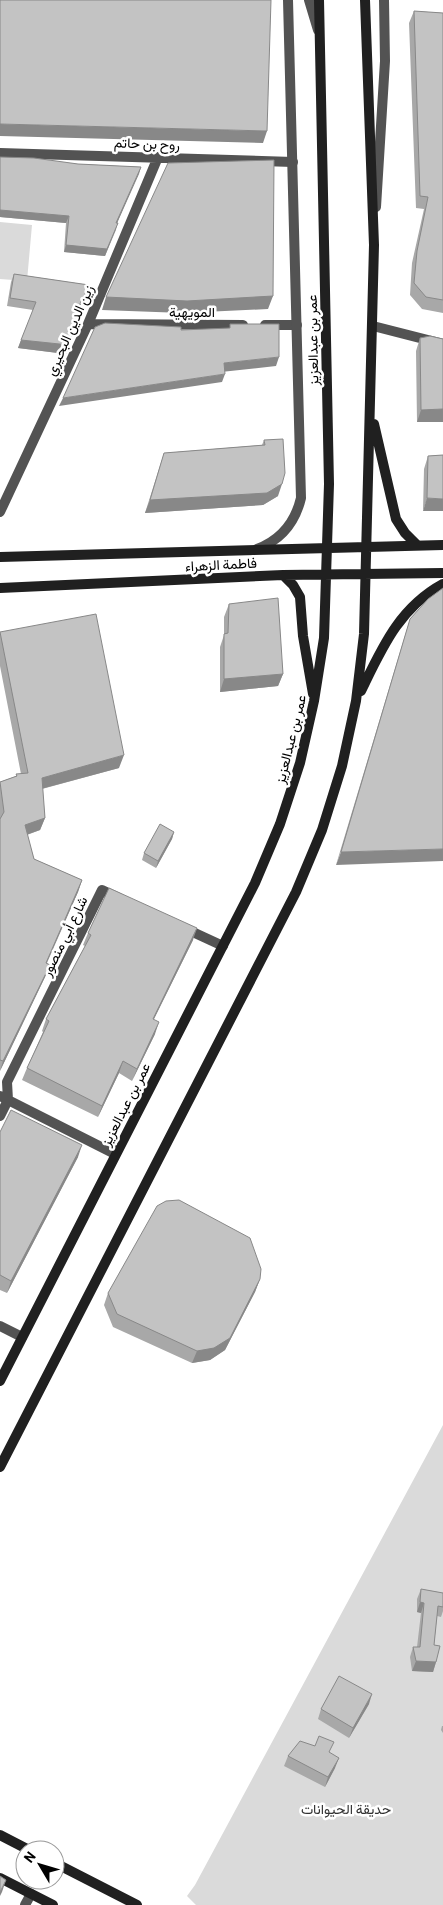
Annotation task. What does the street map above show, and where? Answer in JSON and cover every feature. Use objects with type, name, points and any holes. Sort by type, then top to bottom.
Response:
[{"type":"main road","name":"عمر بن عبدالعزيز","points":[[0,1381],[255,883],[280,824],[300,763],[314,701],[324,638],[329,484],[319,0]]},
{"type":"main road","points":[[0,1467],[296,892],[333,798],[356,701],[364,634],[374,245],[365,0]]},
{"type":"main road","points":[[371,409],[396,519],[405,533],[417,545]]},
{"type":"main road","points":[[0,557],[443,545]]},
{"type":"main road","name":"فاطمة الزهراء","points":[[0,588],[283,575],[443,573]]},
{"type":"main road","points":[[283,575],[293,585],[300,597],[303,636],[314,701]]},
{"type":"main road","points":[[356,701],[385,641],[401,618],[421,598],[443,584]]},
{"type":"main road","points":[[0,1835],[15,1843]]},
{"type":"main road","points":[[65,1868],[137,1905]]},
{"type":"main road","points":[[0,1878],[53,1905]]},
{"type":"street","name":"عمر بن عبدالعزيز","points":[[256,550],[267,545],[286,530],[298,510],[301,498],[288,0]]},
{"type":"street","name":"عمر بن عبدالعزيز","points":[[309,0],[320,37]]},
{"type":"street","points":[[374,245],[385,61],[384,0]]},
{"type":"street","name":"روح بن حاتم","points":[[0,152],[293,162]]},
{"type":"street","name":"زين الدين البحيري","points":[[0,512],[88,324],[158,157]]},
{"type":"street","name":"المويهية","points":[[88,324],[297,325]]},
{"type":"street","points":[[372,326],[443,344]]},
{"type":"street","name":"شارع أبي منصور","points":[[0,1116],[7,1082],[102,890],[128,902]]},
{"type":"street","points":[[171,922],[223,946]]},
{"type":"street","points":[[4,1098],[115,1154]]},
{"type":"street","points":[[0,1326],[22,1337]]},
{"type":"street","points":[[25,1905],[31,1894]]},
{"type":"green space","points":[[0,222],[32,225],[27,281],[0,279]]},
{"type":"green space","name":"حديقة الحيوانات","points":[[443,1425],[443,1905],[196,1905],[187,1896],[195,1885]]},
{"type":"building","points":[[0,0],[271,0],[267,131],[0,124]]},
{"type":"building","points":[[414,11],[443,13],[443,300],[426,297],[414,283],[417,251],[428,197],[420,196]]},
{"type":"building","points":[[0,157],[141,167],[116,223],[118,223],[107,249],[66,245],[69,216],[0,210]]},
{"type":"building","points":[[274,160],[273,296],[187,301],[106,297],[168,163]]},
{"type":"building","points":[[14,274],[89,285],[76,312],[79,313],[69,345],[21,340],[36,302],[10,298]]},
{"type":"building","points":[[105,323],[181,327],[181,330],[230,328],[230,324],[279,324],[279,357],[224,363],[225,374],[63,398],[95,327]]},
{"type":"building","points":[[430,336],[443,339],[443,409],[421,410],[420,338]]},
{"type":"building","points":[[283,439],[285,473],[282,484],[267,493],[150,500],[164,453],[265,445],[264,440]]},
{"type":"building","points":[[443,455],[443,499],[427,498],[428,456]]},
{"type":"building","points":[[443,588],[443,849],[341,852],[410,619],[428,599]]},
{"type":"building","points":[[278,598],[283,674],[224,679],[224,634],[228,633],[229,604]]},
{"type":"building","points":[[96,614],[124,755],[42,778],[45,818],[25,825],[34,859],[82,880],[46,963],[50,965],[3,1061],[0,1060],[0,819],[4,812],[0,782],[17,776],[16,774],[28,773],[0,632]]},
{"type":"building","points":[[160,824],[174,832],[158,861],[144,853]]},
{"type":"building","points":[[109,888],[197,928],[153,1019],[159,1022],[137,1069],[123,1061],[102,1106],[27,1068],[49,1021],[46,1019],[91,935],[88,933]]},
{"type":"building","points":[[11,1110],[82,1145],[11,1281],[0,1275],[0,1132]]},
{"type":"building","points":[[179,1200],[250,1238],[261,1269],[260,1279],[230,1338],[214,1348],[197,1351],[117,1314],[108,1293],[157,1206],[166,1201]]},
{"type":"building","points":[[421,1589],[443,1593],[443,1607],[438,1606],[434,1645],[440,1646],[436,1662],[416,1661],[413,1647],[420,1647],[424,1603],[420,1602]]},
{"type":"building","points":[[339,1676],[372,1694],[353,1728],[321,1709]]},
{"type":"building","points":[[319,1736],[334,1742],[329,1752],[339,1758],[328,1777],[288,1756],[300,1741],[315,1746]]},
{"type":"building","points":[[0,1876],[6,1880],[0,1892]]}]
